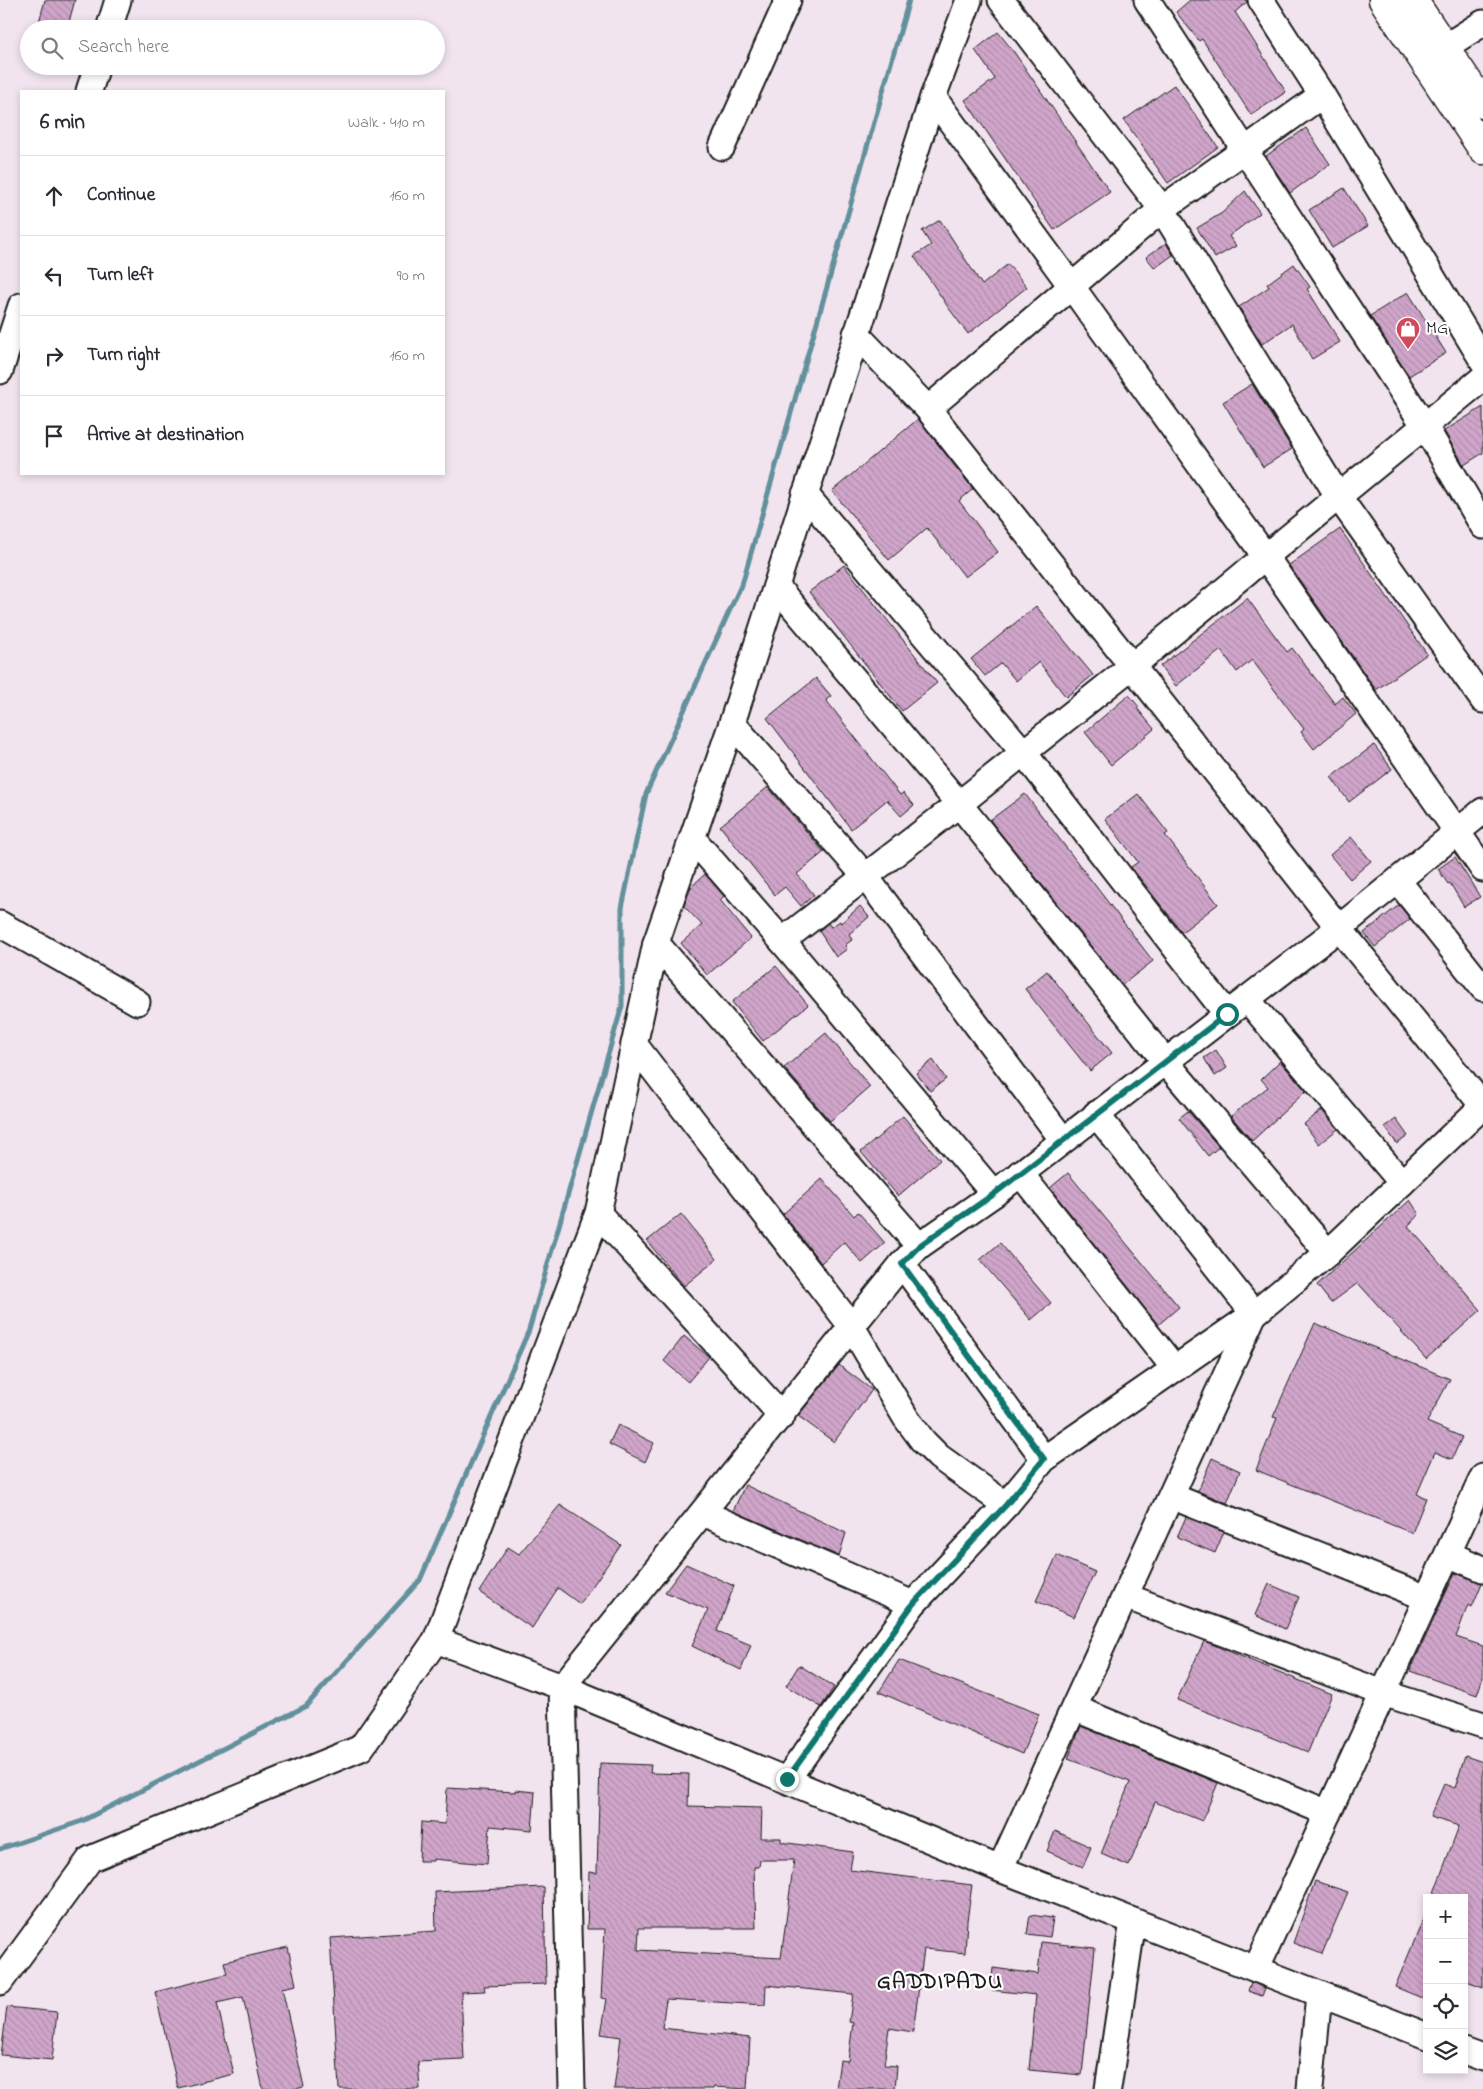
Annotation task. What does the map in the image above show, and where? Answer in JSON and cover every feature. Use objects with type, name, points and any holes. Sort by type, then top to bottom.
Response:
[{"type":"main road","points":[[1383,0],[1483,150]]},
{"type":"main road","points":[[1413,0],[1483,104]]},
{"type":"street","points":[[111,20],[118,0]]},
{"type":"street","points":[[722,147],[788,0]]},
{"type":"street","points":[[0,1982],[90,1859],[361,1748],[436,1640],[598,1213],[656,943],[732,723],[933,97],[969,0]]},
{"type":"street","points":[[1001,0],[1162,209],[1338,496],[1483,700]]},
{"type":"street","points":[[1147,0],[1424,425],[1483,526]]},
{"type":"street","points":[[1262,0],[1322,95],[1483,361]]},
{"type":"street","points":[[1445,47],[1483,23]]},
{"type":"street","points":[[89,90],[94,75]]},
{"type":"street","points":[[928,409],[1162,209],[1322,95]]},
{"type":"street","points":[[933,97],[1265,556],[1483,869]]},
{"type":"street","points":[[1,365],[20,309]]},
{"type":"street","points":[[787,1779],[913,1604],[1006,1505],[1044,1459],[1254,1314],[1328,1252],[1483,1106],[1338,928],[928,409],[856,334]]},
{"type":"street","points":[[782,941],[959,804],[1132,666],[1483,378]]},
{"type":"street","points":[[805,494],[1023,752],[1227,1014]]},
{"type":"street","points":[[776,586],[959,804],[1164,1061],[1328,1252]]},
{"type":"street","points":[[732,723],[865,876],[1063,1140]]},
{"type":"street","points":[[572,2089],[562,1687],[782,1416],[902,1264],[919,1246],[994,1194],[1164,1061],[1247,999],[1398,881],[1483,811]]},
{"type":"street","points":[[693,839],[782,941],[994,1194]]},
{"type":"street","points":[[1398,881],[1483,988]]},
{"type":"street","points":[[0,924],[137,1002]]},
{"type":"street","points":[[656,943],[919,1246]]},
{"type":"street","points":[[1247,999],[1402,1182]]},
{"type":"street","points":[[634,1044],[852,1327],[906,1418],[923,1441],[939,1457],[1006,1505]]},
{"type":"street","points":[[1096,1114],[1254,1314]]},
{"type":"street","points":[[1020,1174],[1175,1369]]},
{"type":"street","points":[[598,1213],[782,1416]]},
{"type":"street","points":[[902,1264],[1044,1459]]},
{"type":"street","points":[[1000,1869],[1254,1314]]},
{"type":"street","points":[[1256,1969],[1483,1477]]},
{"type":"street","points":[[1171,1496],[1427,1598]]},
{"type":"street","points":[[702,1513],[913,1604]]},
{"type":"street","points":[[1448,1554],[1483,1569]]},
{"type":"street","points":[[1125,1596],[1383,1693],[1483,1725]]},
{"type":"street","points":[[436,1640],[562,1687],[1000,1869],[1423,2034]]},
{"type":"street","points":[[1074,1708],[1328,1813]]},
{"type":"street","points":[[1108,2089],[1133,1921]]},
{"type":"street","points":[[1310,2089],[1319,1994]]},
{"type":"street","points":[[1468,2052],[1483,2058]]},
{"type":"building","points":[[45,0],[75,0],[69,20],[40,20]]},
{"type":"building","points":[[1190,0],[1247,0],[1235,12],[1286,92],[1251,115],[1202,39],[1199,41],[1176,12]]},
{"type":"building","points":[[998,32],[1014,52],[1110,192],[1054,230],[965,100],[995,79],[975,50]]},
{"type":"building","points":[[1174,85],[1218,147],[1168,183],[1124,120]]},
{"type":"building","points":[[1306,128],[1330,164],[1290,193],[1266,156]]},
{"type":"building","points":[[1344,188],[1368,226],[1332,248],[1309,210]]},
{"type":"building","points":[[1245,191],[1260,213],[1229,236],[1236,246],[1215,258],[1197,228],[1222,213]]},
{"type":"building","points":[[940,220],[982,285],[1008,264],[1027,287],[968,334],[914,256],[931,245],[922,231]]},
{"type":"building","points":[[1166,243],[1173,255],[1155,268],[1146,257]]},
{"type":"building","points":[[1294,264],[1310,287],[1307,289],[1340,342],[1312,359],[1292,324],[1262,344],[1239,307],[1269,287],[1267,284]]},
{"type":"building","points":[[1408,292],[1446,353],[1409,376],[1370,316]]},
{"type":"building","points":[[1252,384],[1292,449],[1263,467],[1223,402]]},
{"type":"building","points":[[1483,407],[1483,453],[1464,465],[1444,431]]},
{"type":"building","points":[[918,419],[973,489],[959,501],[998,552],[965,577],[927,528],[889,560],[832,491]]},
{"type":"building","points":[[1340,529],[1427,654],[1376,690],[1289,565]]},
{"type":"building","points":[[844,565],[937,683],[902,711],[809,592]]},
{"type":"building","points":[[1247,598],[1287,652],[1292,648],[1335,704],[1343,697],[1356,714],[1314,749],[1301,732],[1304,729],[1252,660],[1237,672],[1221,650],[1176,686],[1160,666]]},
{"type":"building","points":[[1036,606],[1093,675],[1066,697],[1039,662],[1016,681],[1001,663],[985,676],[971,659]]},
{"type":"building","points":[[816,678],[831,696],[826,700],[900,795],[903,793],[914,805],[901,816],[887,800],[851,829],[767,718]]},
{"type":"building","points":[[1129,695],[1154,729],[1111,765],[1085,732]]},
{"type":"building","points":[[1374,745],[1392,769],[1349,802],[1331,777]]},
{"type":"building","points":[[768,787],[824,852],[797,874],[814,895],[801,906],[785,887],[775,895],[720,826]]},
{"type":"building","points":[[1025,794],[1153,961],[1122,985],[990,820]]},
{"type":"building","points":[[1138,794],[1168,833],[1165,835],[1218,904],[1182,932],[1131,867],[1138,862],[1105,819]]},
{"type":"building","points":[[1351,837],[1371,861],[1350,879],[1330,855]]},
{"type":"building","points":[[1455,857],[1480,897],[1464,907],[1450,883],[1448,884],[1438,869]]},
{"type":"building","points":[[705,874],[724,896],[720,900],[751,938],[707,975],[681,943],[702,925],[684,906],[691,887]]},
{"type":"building","points":[[1399,905],[1410,919],[1375,947],[1364,933]]},
{"type":"building","points":[[860,906],[869,917],[849,934],[852,940],[845,945],[847,949],[836,957],[819,931],[828,923],[831,927],[840,921],[841,923]]},
{"type":"building","points":[[776,966],[808,1005],[763,1041],[732,1002]]},
{"type":"building","points":[[1047,971],[1112,1053],[1090,1071],[1025,989]]},
{"type":"building","points":[[826,1033],[870,1087],[830,1121],[784,1068]]},
{"type":"building","points":[[1216,1050],[1227,1068],[1215,1076],[1204,1058]]},
{"type":"building","points":[[933,1060],[946,1079],[930,1091],[916,1073]]},
{"type":"building","points":[[1280,1061],[1306,1091],[1252,1141],[1231,1116],[1268,1087],[1261,1079]]},
{"type":"building","points":[[1322,1110],[1338,1129],[1319,1144],[1304,1124]]},
{"type":"building","points":[[1188,1111],[1219,1147],[1208,1156],[1179,1118]]},
{"type":"building","points":[[903,1116],[940,1160],[898,1196],[861,1152]]},
{"type":"building","points":[[1396,1119],[1408,1136],[1397,1144],[1385,1127]]},
{"type":"building","points":[[1068,1173],[1179,1307],[1158,1325],[1050,1188]]},
{"type":"building","points":[[822,1179],[854,1216],[858,1212],[885,1243],[862,1263],[844,1242],[821,1263],[783,1214]]},
{"type":"building","points":[[1410,1200],[1419,1214],[1408,1226],[1481,1310],[1426,1359],[1358,1283],[1331,1303],[1317,1285]]},
{"type":"building","points":[[681,1214],[717,1259],[684,1286],[647,1241]]},
{"type":"building","points":[[1000,1243],[1051,1303],[1031,1320],[980,1260]]},
{"type":"building","points":[[1315,1323],[1450,1379],[1427,1422],[1462,1437],[1452,1459],[1435,1452],[1417,1494],[1426,1498],[1412,1533],[1256,1470],[1277,1418],[1273,1417]]},
{"type":"building","points":[[684,1336],[709,1357],[688,1382],[664,1361]]},
{"type":"building","points":[[839,1365],[872,1390],[834,1442],[798,1416]]},
{"type":"building","points":[[618,1425],[654,1443],[645,1462],[609,1444]]},
{"type":"building","points":[[1212,1458],[1240,1471],[1227,1503],[1198,1491]]},
{"type":"building","points":[[745,1485],[846,1533],[839,1556],[733,1511]]},
{"type":"building","points":[[560,1505],[621,1545],[580,1604],[558,1588],[532,1628],[479,1592],[508,1547],[519,1554]]},
{"type":"building","points":[[1186,1517],[1224,1532],[1215,1553],[1177,1537]]},
{"type":"building","points":[[1057,1555],[1095,1572],[1074,1617],[1036,1601]]},
{"type":"building","points":[[686,1564],[734,1586],[717,1631],[751,1645],[741,1670],[692,1646],[708,1610],[665,1592]]},
{"type":"building","points":[[1455,1573],[1482,1583],[1472,1607],[1468,1605],[1456,1637],[1483,1646],[1483,1677],[1477,1695],[1410,1671]]},
{"type":"building","points":[[1269,1584],[1299,1597],[1285,1629],[1255,1615]]},
{"type":"building","points":[[1204,1641],[1332,1694],[1308,1752],[1177,1700]]},
{"type":"building","points":[[899,1660],[1039,1714],[1022,1754],[879,1692]]},
{"type":"building","points":[[799,1665],[834,1687],[821,1707],[786,1686]]},
{"type":"building","points":[[1081,1726],[1218,1783],[1202,1821],[1155,1802],[1129,1866],[1101,1854],[1130,1782],[1068,1759]]},
{"type":"building","points":[[1465,1756],[1483,1762],[1483,1987],[1468,1981],[1468,1894],[1434,1894],[1459,1826],[1430,1817],[1444,1784],[1455,1788]]},
{"type":"building","points":[[600,1763],[651,1765],[650,1773],[689,1774],[688,1806],[762,1808],[761,1838],[781,1838],[781,1842],[853,1852],[850,1870],[972,1885],[965,1953],[924,1949],[913,2032],[889,2028],[884,2065],[897,2066],[895,2089],[836,2089],[840,2060],[848,2061],[853,2023],[849,2022],[853,1994],[766,1985],[765,2005],[666,1999],[662,2028],[750,2038],[747,2089],[714,2087],[713,2089],[614,2089],[621,2037],[601,2034],[607,1999],[601,1998],[605,1929],[587,1929],[589,1872],[597,1873]],"holes":[[[760,1860],[794,1860],[781,1958],[638,1950],[639,1928],[756,1928],[754,1867],[759,1867]]]},
{"type":"building","points":[[447,1788],[535,1792],[532,1830],[490,1826],[487,1864],[433,1859],[433,1861],[419,1861],[421,1822],[445,1824]]},
{"type":"building","points":[[1055,1831],[1091,1847],[1083,1867],[1047,1851]]},
{"type":"building","points":[[1315,1881],[1348,1892],[1322,1954],[1293,1943]]},
{"type":"building","points":[[544,1887],[546,1984],[484,1986],[485,1991],[461,1992],[464,2060],[418,2062],[420,2089],[339,2089],[330,1938],[436,1931],[435,1892]]},
{"type":"building","points":[[1030,1915],[1053,1918],[1050,1937],[1027,1934]]},
{"type":"building","points":[[1423,1920],[1423,1998],[1395,1987]]},
{"type":"building","points":[[1041,1942],[1095,1948],[1082,2075],[1029,2070],[1036,1995],[991,1990],[993,1968],[1038,1974]]},
{"type":"building","points":[[288,1947],[296,1985],[282,1988],[304,2087],[295,2089],[263,2089],[243,1997],[217,2003],[234,2074],[178,2088],[155,1992],[227,1974],[224,1962]]},
{"type":"building","points":[[1251,1982],[1265,1988],[1262,1996],[1248,1991]]},
{"type":"building","points":[[7,2007],[57,2012],[52,2060],[1,2055]]},
{"type":"waterway","points":[[0,1849],[82,1821],[306,1706],[420,1580],[529,1330],[622,1006],[622,908],[646,794],[743,581],[909,0]]},
{"type":"place","name":"MG","points":[[1408,350]]},
{"type":"district","name":"GADDIPADU","points":[[940,1983]]},
{"type":"route","points":[[787,1779],[913,1604],[1006,1505],[1044,1459],[902,1264],[919,1246],[994,1194],[1227,1014]]}]
